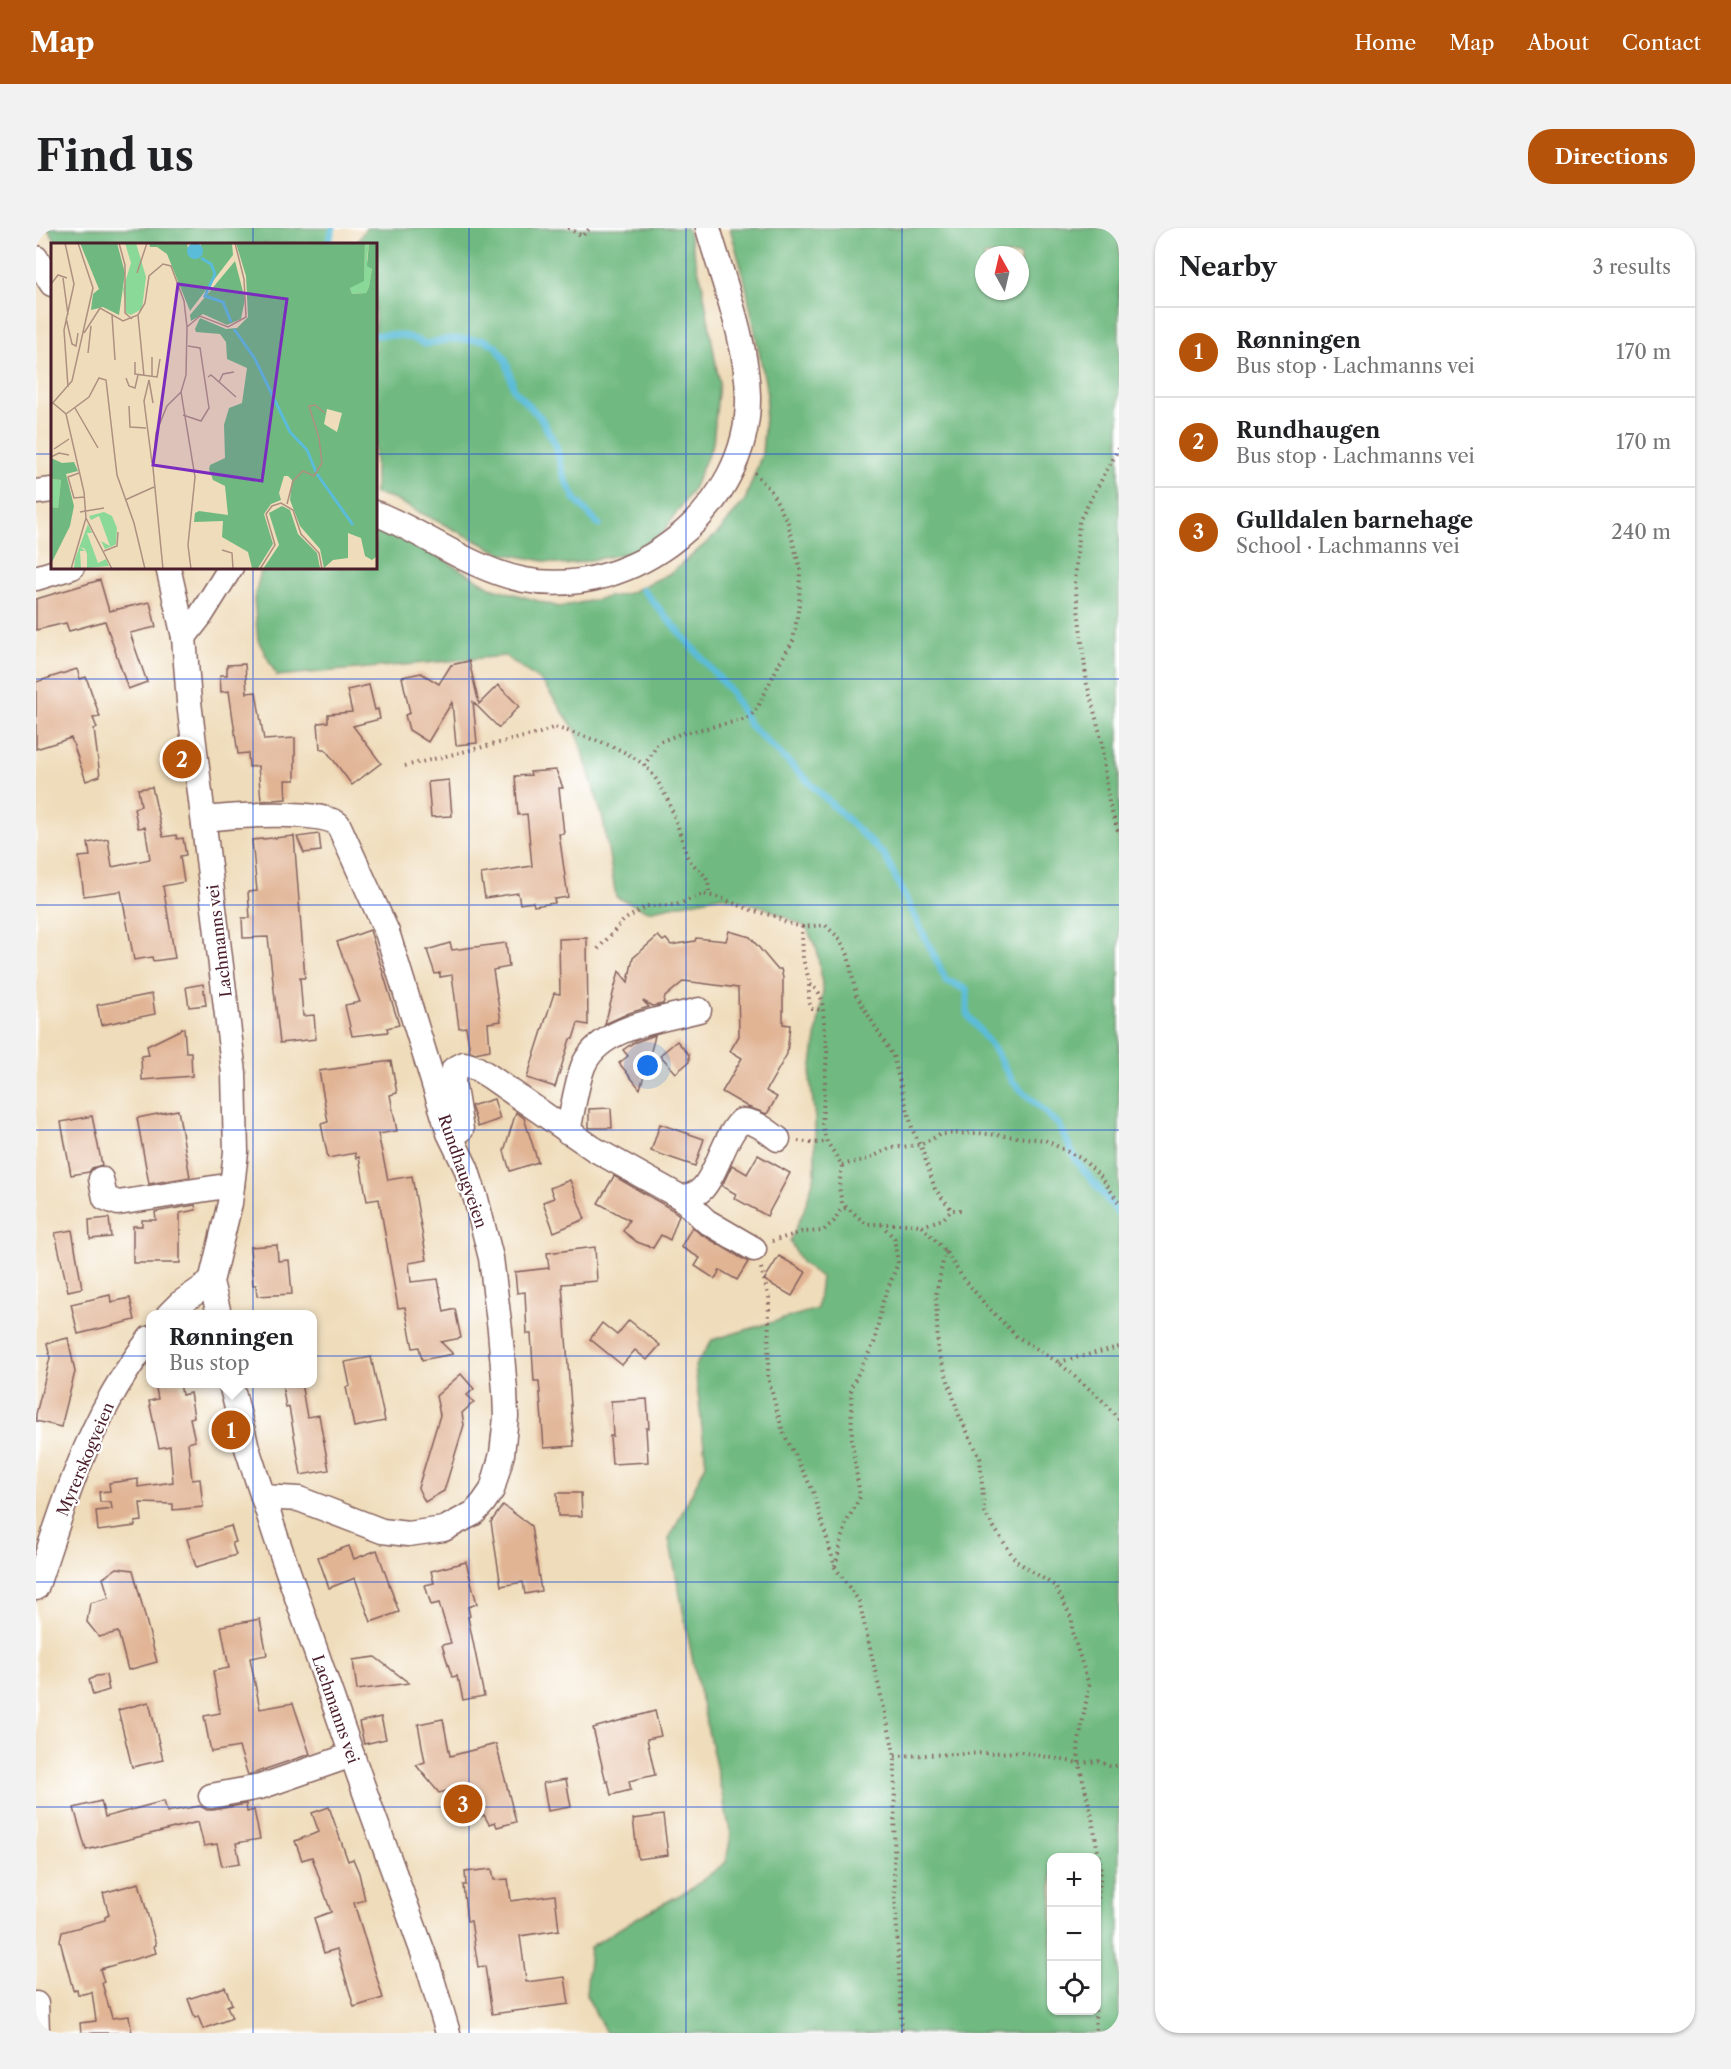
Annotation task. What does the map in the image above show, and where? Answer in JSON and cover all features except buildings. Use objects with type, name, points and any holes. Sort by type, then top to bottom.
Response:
[{"type":"street","points":[[376,513],[490,570],[525,580],[577,582],[635,564],[674,540],[692,525],[727,482],[744,440],[748,412],[746,368],[708,228]]},
{"type":"street","points":[[36,258],[51,282]]},
{"type":"street","points":[[36,492],[51,490]]},
{"type":"street","points":[[36,578],[69,568]]},
{"type":"street","name":"Lachmanns vei","points":[[168,568],[184,637],[234,1073],[237,1128],[232,1185],[211,1282],[218,1310]]},
{"type":"street","points":[[184,637],[201,615],[230,568]]},
{"type":"street","name":"Rundhaugveien","points":[[204,819],[234,816],[303,816],[332,819],[338,824],[387,932],[449,1133],[466,1168],[476,1199],[491,1258],[501,1340],[506,1417],[502,1454],[492,1490],[474,1513],[444,1529],[408,1534],[382,1531],[299,1499],[263,1497]]},
{"type":"street","points":[[567,1132],[583,1066],[592,1050],[608,1036],[699,1010]]},
{"type":"street","points":[[466,1168],[453,1082],[454,1069],[464,1064],[489,1076],[594,1149],[682,1198],[706,1221],[762,1245]]},
{"type":"street","points":[[682,1198],[702,1190],[741,1121],[756,1124],[778,1139]]},
{"type":"street","points":[[101,1179],[105,1197],[118,1203],[232,1185]]},
{"type":"street","points":[[173,1310],[211,1282]]},
{"type":"street","name":"Myrerskogveien","points":[[36,1588],[67,1498],[94,1431],[111,1396],[146,1344]]},
{"type":"street","name":"Lachmanns vei","points":[[232,1388],[263,1497],[429,1969],[448,2033]]},
{"type":"street","points":[[211,1796],[260,1787],[352,1755]]},
{"type":"street","points":[[36,2004],[37,2033]]},
{"type":"path","points":[[568,228],[582,236],[590,228]]},
{"type":"path","points":[[1119,448],[1078,520],[1075,584],[1087,684],[1102,741],[1109,803],[1119,834]]},
{"type":"path","points":[[644,766],[660,742],[747,719],[758,709],[780,662],[793,641],[799,604],[800,569],[788,523],[771,491],[739,454]]},
{"type":"path","points":[[405,766],[540,733],[555,727],[620,751],[644,766],[668,801],[687,856],[708,879],[709,895]]},
{"type":"path","points":[[598,949],[624,920],[647,906],[676,904],[699,895],[709,895],[802,927],[825,926],[840,939],[848,955],[856,995],[893,1056],[910,1122],[935,1189],[952,1210]]},
{"type":"path","points":[[802,927],[803,959],[810,984],[809,1002],[812,1009],[823,1011]]},
{"type":"path","points":[[810,984],[820,995],[827,1052],[824,1109],[821,1118],[827,1142],[842,1165],[840,1198],[846,1208],[866,1224],[922,1226],[945,1251],[985,1304],[1017,1336],[1058,1362],[1101,1399],[1119,1419]]},
{"type":"path","points":[[842,1165],[868,1159],[891,1148],[920,1145],[941,1134],[978,1133],[1045,1140],[1082,1159],[1102,1178],[1119,1203]]},
{"type":"path","points":[[778,1139],[812,1143],[827,1142]]},
{"type":"path","points":[[846,1208],[841,1209],[834,1221],[823,1231],[802,1232],[762,1245],[769,1298],[768,1378],[783,1432],[813,1491],[835,1567],[859,1601],[895,1756],[894,1872],[902,2033]]},
{"type":"path","points":[[922,1226],[943,1219],[952,1210],[964,1210]]},
{"type":"path","points":[[835,1567],[848,1521],[860,1497],[852,1442],[851,1386],[874,1343],[883,1300],[898,1263],[894,1238],[882,1225]]},
{"type":"path","points":[[945,1251],[936,1294],[938,1350],[959,1415],[980,1458],[984,1512],[1016,1561],[1055,1586],[1072,1619],[1072,1632],[1089,1684],[1078,1747],[1079,1763],[1092,1817],[1101,1871],[1097,1907]]},
{"type":"path","points":[[1058,1362],[1119,1347]]},
{"type":"path","points":[[895,1756],[1021,1752],[1079,1763],[1098,1761],[1110,1766],[1119,1766]]},
{"type":"path","points":[[1095,2015],[1096,2033]]},
{"type":"green space","points":[[47,228],[334,228],[325,243],[57,243]]},
{"type":"green space","points":[[366,228],[687,228],[702,283],[719,382],[713,443],[693,489],[662,534],[634,552],[565,565],[501,553],[389,497],[376,494],[376,243],[357,243]]},
{"type":"green space","points":[[730,228],[1119,228],[1119,2033],[606,2033],[586,1995],[590,1947],[640,1916],[689,1890],[726,1862],[731,1835],[669,1539],[706,1464],[695,1366],[712,1340],[817,1309],[821,1277],[801,1262],[790,1241],[804,1210],[815,1175],[815,1119],[810,1078],[823,991],[817,950],[806,927],[764,907],[721,896],[648,911],[616,897],[603,819],[576,731],[543,683],[505,656],[277,676],[258,640],[254,599],[262,568],[376,568],[376,524],[407,538],[490,587],[559,607],[629,593],[671,573],[718,533],[745,500],[762,454],[767,392],[745,281]]},
{"type":"waterway","points":[[328,243],[333,228]]},
{"type":"waterway","points":[[376,335],[401,335],[425,344],[450,339],[485,340],[497,347],[506,361],[514,390],[541,418],[556,446],[564,477],[576,500],[599,525]]},
{"type":"waterway","points":[[643,590],[731,692],[749,724],[885,856],[946,980],[967,990],[967,1014],[996,1052],[1013,1082],[1059,1125],[1077,1162],[1119,1214]]},
{"type":"place","name":"Rundhaugen","points":[[182,759]]},
{"type":"place","name":"Rønningen","points":[[231,1430]]},
{"type":"place","name":"Gulldalen barnehage","points":[[463,1804]]}]
